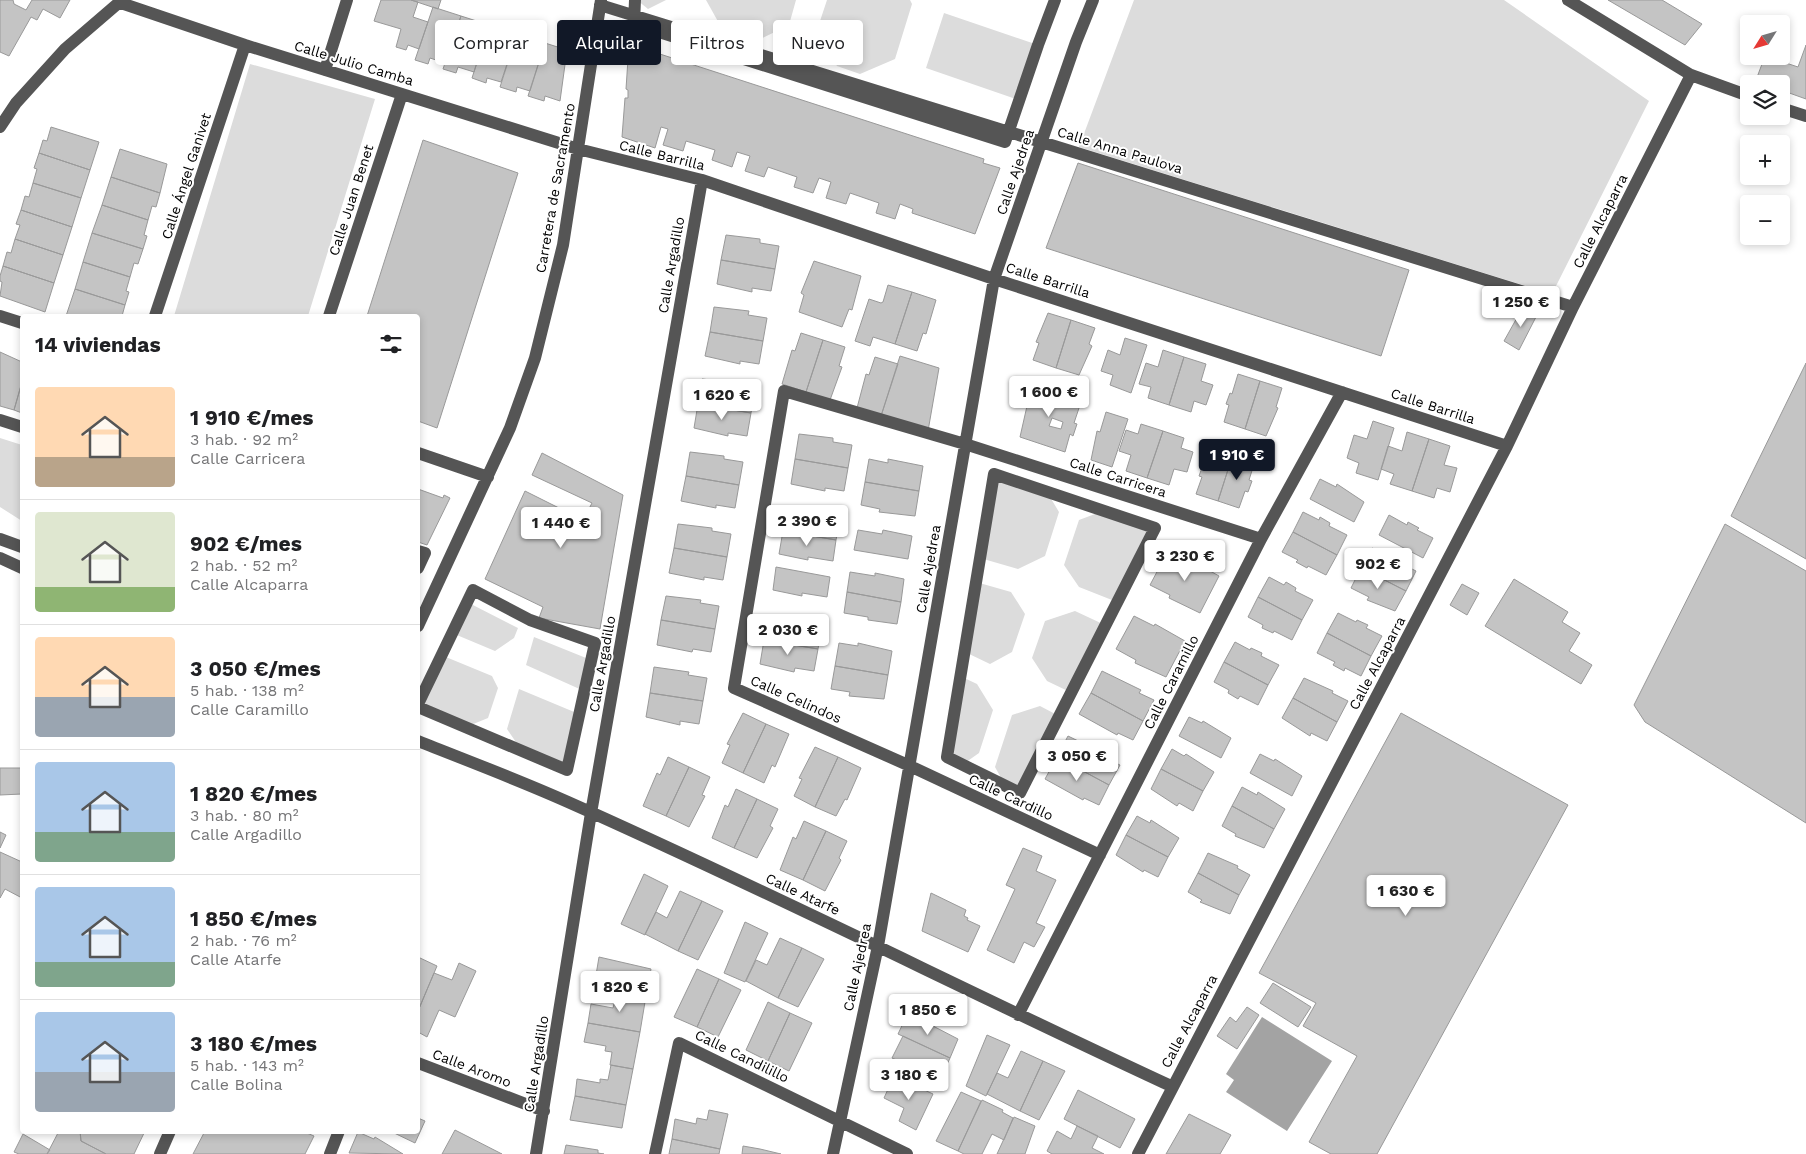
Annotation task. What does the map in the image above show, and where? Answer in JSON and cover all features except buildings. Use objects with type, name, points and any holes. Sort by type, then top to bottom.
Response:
[{"type":"street","points":[[325,70],[347,0]]},
{"type":"street","points":[[635,0],[635,16]]},
{"type":"street","points":[[1010,132],[1010,124],[1055,0]]},
{"type":"street","name":"Calle Ajedrea","points":[[833,1154],[878,946],[994,279],[1076,42],[1093,0]]},
{"type":"street","points":[[1568,0],[1691,75],[1740,93]]},
{"type":"street","points":[[0,127],[16,103],[65,49],[122,2]]},
{"type":"street","name":"Calle Julio Camba","points":[[122,2],[245,45],[578,150]]},
{"type":"street","name":"Calle Anna Paulova","points":[[600,2],[635,16],[1573,307]]},
{"type":"street","name":"Carretera de Sacramento","points":[[420,622],[510,428],[535,358],[563,245],[600,2]]},
{"type":"street","name":"Calle Ángel Ganivet","points":[[156,314],[245,45]]},
{"type":"street","name":"Calle Alcaparra","points":[[1138,1154],[1171,1086],[1507,446],[1573,307],[1691,75]]},
{"type":"street","name":"Calle Juan Benet","points":[[330,314],[402,94]]},
{"type":"street","points":[[1790,111],[1806,116]]},
{"type":"street","name":"Calle Barrilla","points":[[578,150],[702,180],[994,279],[1507,446]]},
{"type":"street","name":"Calle Argadillo","points":[[536,1154],[591,813],[702,180]]},
{"type":"street","points":[[0,316],[20,322]]},
{"type":"street","name":"Calle Celindos","points":[[910,766],[734,688],[784,391],[965,444]]},
{"type":"street","name":"Calle Caramillo","points":[[1018,1015],[1261,539],[1342,392]]},
{"type":"street","points":[[0,420],[20,426]]},
{"type":"street","name":"Calle Carricera","points":[[965,444],[1261,539]]},
{"type":"street","points":[[420,454],[488,477]]},
{"type":"street","points":[[994,474],[1155,528],[1020,793],[947,758],[994,474]]},
{"type":"street","points":[[0,539],[20,545]]},
{"type":"street","points":[[420,552],[424,553],[420,563]]},
{"type":"street","points":[[0,558],[20,567]]},
{"type":"street","points":[[420,702],[473,590],[530,620],[595,643],[567,770],[420,707]]},
{"type":"street","name":"Calle Atarfe","points":[[420,742],[591,813],[878,946],[1018,1015],[1171,1086]]},
{"type":"street","name":"Calle Cardillo","points":[[910,766],[1100,855]]},
{"type":"street","name":"Calle Candilillo","points":[[655,1154],[679,1043],[840,1120]]},
{"type":"street","name":"Calle Aromo","points":[[420,1064],[544,1112]]},
{"type":"street","points":[[840,1120],[908,1154]]},
{"type":"street","points":[[160,1154],[169,1134]]},
{"type":"street","points":[[330,1154],[338,1134]]},
{"type":"shaded area","points":[[637,0],[666,0],[648,9]]},
{"type":"shaded area","points":[[706,0],[796,0],[790,20],[773,20],[773,33],[763,38],[763,20],[717,20]]},
{"type":"shaded area","points":[[827,0],[910,0],[912,4],[895,59],[860,74],[836,65],[863,65],[863,20],[820,20]]},
{"type":"shaded area","points":[[1134,0],[1504,0],[1649,101],[1552,294],[1079,147]]},
{"type":"shaded area","points":[[944,13],[1038,45],[1019,100],[926,68]]},
{"type":"shaded area","points":[[250,64],[375,99],[309,314],[175,314]]},
{"type":"shaded area","points":[[0,438],[20,444],[20,520],[0,507]]},
{"type":"shaded area","points":[[994,474],[1047,492],[1059,512],[1045,556],[1018,569],[980,558]]},
{"type":"shaded area","points":[[1103,511],[1155,528],[1117,602],[1079,587],[1064,565],[1079,520]]},
{"type":"shaded area","points":[[976,582],[1011,592],[1025,614],[1012,652],[990,664],[965,652]]},
{"type":"shaded area","points":[[467,602],[518,628],[514,638],[495,651],[452,633]]},
{"type":"shaded area","points":[[1075,611],[1105,625],[1072,693],[1047,681],[1032,658],[1045,621]]},
{"type":"shaded area","points":[[534,637],[591,660],[584,691],[526,665]]},
{"type":"shaded area","points":[[441,655],[492,676],[498,688],[488,718],[466,727],[420,708],[420,702]]},
{"type":"shaded area","points":[[960,676],[977,684],[993,710],[979,753],[962,765],[947,757]]},
{"type":"shaded area","points":[[519,689],[579,714],[567,770],[522,751],[507,729]]},
{"type":"shaded area","points":[[1040,706],[1059,716],[1020,793],[1005,785],[995,767],[1012,715]]},
{"type":"shaded area","points":[[1262,1017],[1332,1061],[1287,1131],[1226,1092],[1234,1080],[1226,1074]]}]
